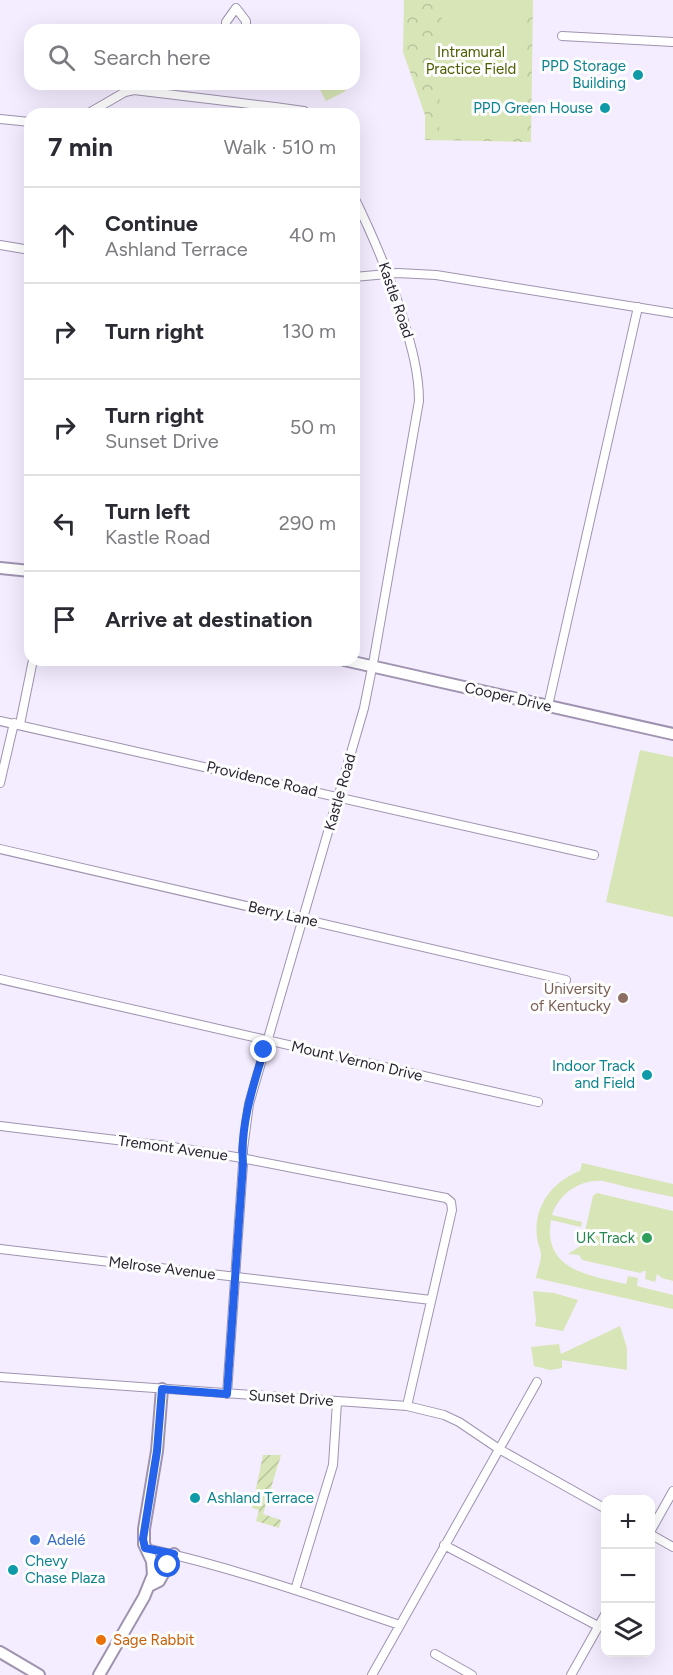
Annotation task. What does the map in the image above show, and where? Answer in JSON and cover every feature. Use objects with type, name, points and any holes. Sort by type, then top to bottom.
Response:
[{"type":"main road","points":[[0,568],[24,570]]},
{"type":"main road","name":"Cooper Drive","points":[[360,663],[673,734]]},
{"type":"main road","points":[[99,1675],[153,1575],[153,1566],[145,1548],[144,1529],[157,1451],[162,1389]]},
{"type":"main road","points":[[149,1586],[159,1581],[174,1554]]},
{"type":"main road","points":[[0,1652],[39,1675]]},
{"type":"street","points":[[226,24],[235,4]]},
{"type":"street","points":[[235,4],[246,24]]},
{"type":"street","points":[[562,36],[673,42]]},
{"type":"street","points":[[97,108],[125,92],[134,90],[282,108]]},
{"type":"street","points":[[0,119],[24,121]]},
{"type":"street","name":"Kastle Road","points":[[227,1394],[243,1158],[249,1104],[364,708],[419,400],[418,377],[410,339],[387,273],[360,209]]},
{"type":"street","points":[[0,244],[24,249]]},
{"type":"street","points":[[360,276],[387,273],[436,275],[673,313]]},
{"type":"street","points":[[548,706],[638,308]]},
{"type":"street","points":[[0,783],[32,666]]},
{"type":"street","name":"Providence Road","points":[[0,721],[594,855]]},
{"type":"street","name":"Berry Lane","points":[[0,849],[566,980]]},
{"type":"street","name":"Mount Vernon Drive","points":[[0,979],[538,1102]]},
{"type":"street","name":"Tremont Avenue","points":[[0,1126],[166,1146],[243,1158],[441,1196],[450,1200],[452,1210],[431,1300]]},
{"type":"street","name":"Melrose Avenue","points":[[0,1249],[431,1300]]},
{"type":"street","points":[[407,1406],[431,1300]]},
{"type":"street","name":"Sunset Drive","points":[[0,1377],[407,1406],[452,1418],[499,1449],[601,1506]]},
{"type":"street","points":[[372,1675],[537,1382]]},
{"type":"street","points":[[295,1590],[333,1465],[337,1402]]},
{"type":"street","points":[[655,1525],[673,1491]]},
{"type":"street","points":[[655,1536],[673,1547]]},
{"type":"street","points":[[444,1545],[598,1626]]},
{"type":"street","points":[[145,1548],[174,1554],[295,1590],[400,1625]]},
{"type":"street","points":[[571,1675],[601,1622]]},
{"type":"street","points":[[435,1654],[472,1675]]},
{"type":"green space","name":"Intramural Practice Field","points":[[404,0],[533,0],[531,142],[425,140],[425,115],[403,52]]},
{"type":"green space","name":"Intramural Practice Field","points":[[442,3],[524,4],[522,136],[439,135]]},
{"type":"green space","points":[[320,90],[346,91],[326,101]]},
{"type":"green space","points":[[640,750],[673,757],[673,917],[606,902]]},
{"type":"green space","points":[[582,1163],[673,1184],[673,1197],[603,1181],[579,1185],[565,1194],[552,1215],[582,1222],[581,1227],[551,1220],[550,1237],[554,1250],[572,1268],[598,1278],[626,1284],[628,1276],[638,1278],[637,1286],[673,1295],[673,1309],[536,1278],[541,1255],[537,1226],[542,1205],[553,1188],[570,1175],[580,1171]]},
{"type":"green space","points":[[597,1193],[673,1211],[673,1281],[657,1274],[655,1282],[645,1279],[646,1271],[640,1273],[582,1260],[579,1255],[568,1254],[582,1245],[593,1196]]},
{"type":"green space","points":[[533,1291],[554,1293],[578,1300],[563,1331],[535,1326]]},
{"type":"green space","points":[[620,1326],[627,1348],[627,1370],[562,1360],[562,1368],[550,1370],[534,1366],[531,1347],[559,1344],[561,1354]]},
{"type":"green space","points":[[263,1455],[281,1455],[263,1514],[281,1520],[279,1528],[256,1521],[259,1510],[252,1508]]},
{"type":"place","name":"PPD Storage Building","points":[[638,75]]},
{"type":"place","name":"PPD Green House","points":[[605,108]]},
{"type":"place","name":"University of Kentucky","points":[[623,998]]},
{"type":"place","name":"Indoor Track and Field","points":[[647,1075]]},
{"type":"place","name":"UK Track","points":[[647,1238]]},
{"type":"place","name":"Ashland Terrace","points":[[195,1498]]},
{"type":"place","name":"Adelé","points":[[35,1540]]},
{"type":"place","name":"Chevy Chase Plaza","points":[[13,1570]]},
{"type":"place","name":"Sage Rabbit","points":[[101,1640]]},
{"type":"route","points":[[168,1565],[174,1554],[145,1548],[143,1539],[157,1451],[162,1389],[227,1394],[243,1149],[249,1104],[264,1050]]}]
